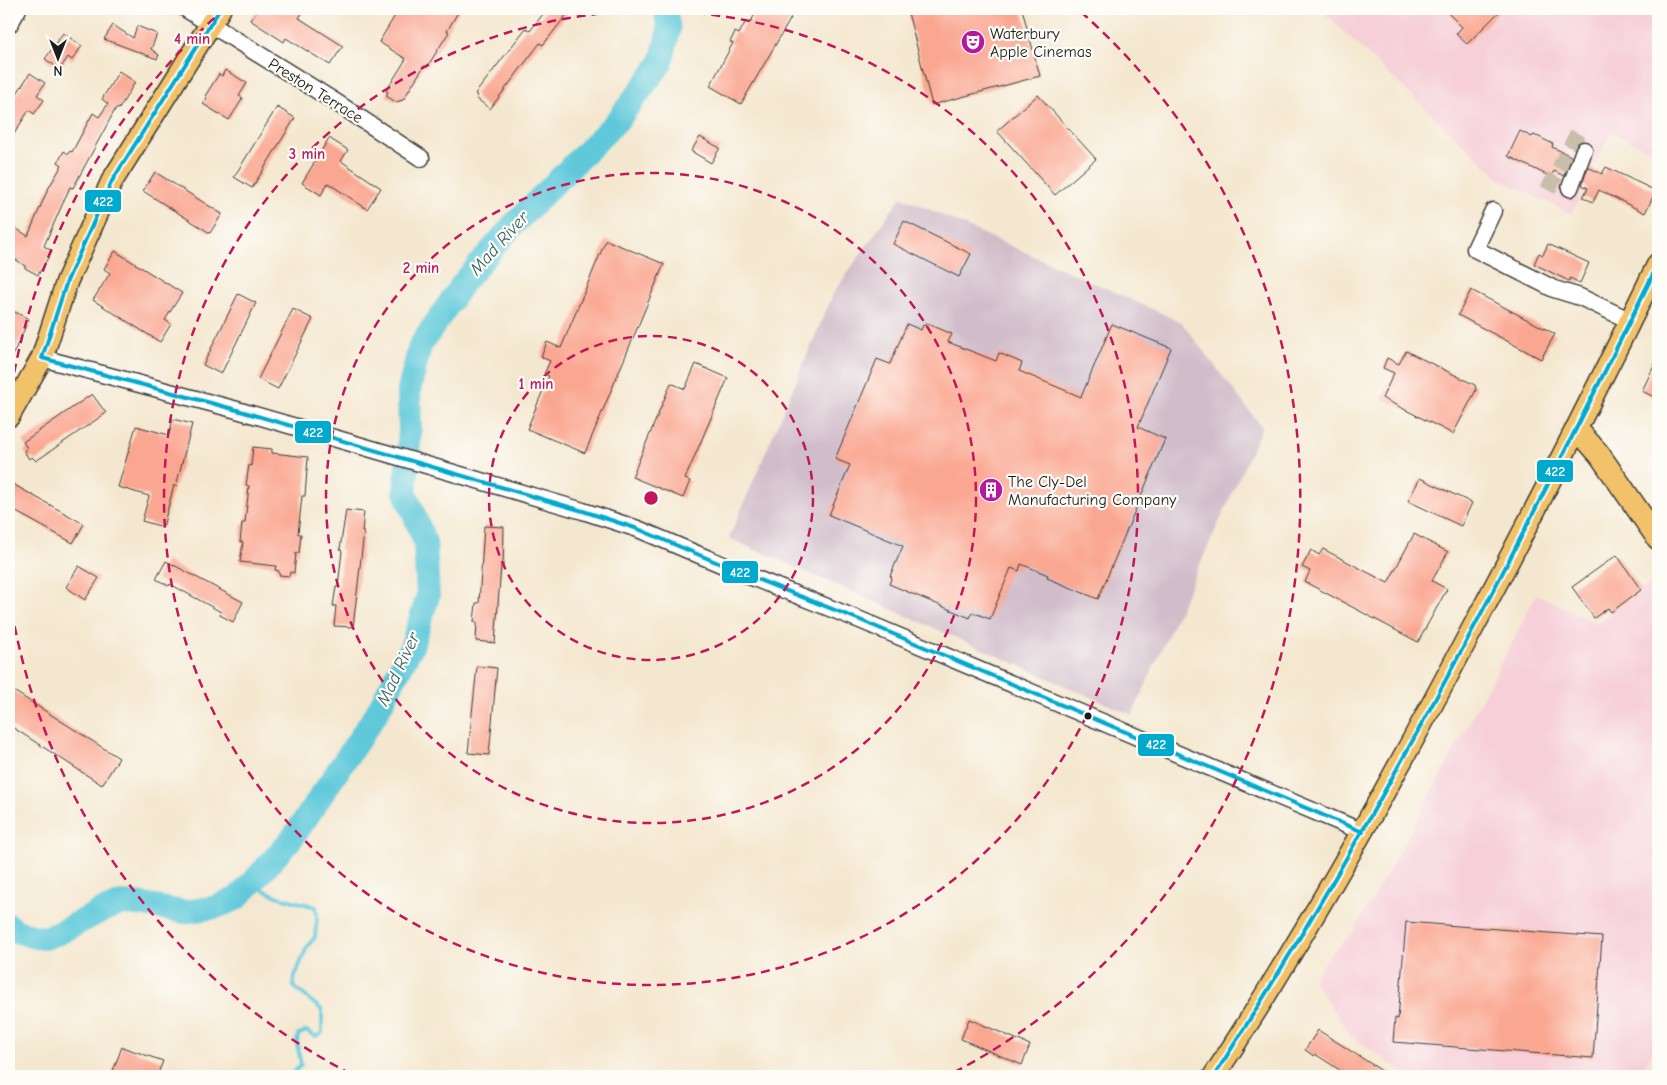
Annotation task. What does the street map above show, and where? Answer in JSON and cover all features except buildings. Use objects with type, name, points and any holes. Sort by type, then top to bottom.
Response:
[{"type":"main road","points":[[9,416],[42,358],[67,281],[112,181],[215,16]]},
{"type":"main road","points":[[1214,1076],[1258,1007],[1363,832],[1432,706],[1577,428],[1658,264]]},
{"type":"main road","points":[[1577,428],[1593,447],[1658,539]]},
{"type":"street","points":[[9,25],[18,9]]},
{"type":"street","name":"Preston Terrace","points":[[186,9],[215,16],[334,100],[421,158]]},
{"type":"street","points":[[1570,188],[1584,150]]},
{"type":"street","points":[[1492,211],[1475,249],[1554,289],[1580,297],[1631,321]]},
{"type":"street","points":[[42,358],[237,410],[583,511],[638,529],[860,620],[1363,832]]},
{"type":"shaded area","points":[[1320,9],[1658,9],[1658,154],[1611,132],[1571,214],[1500,179]]},
{"type":"shaded area","points":[[901,197],[1181,322],[1262,427],[1132,715],[729,538],[834,292]]},
{"type":"shaded area","points":[[1658,579],[1658,1043],[1638,1076],[1409,1076],[1351,1036],[1313,980],[1328,956],[1352,934],[1380,886],[1433,791],[1536,594],[1596,623]]},
{"type":"waterway","name":"Mad River","points":[[9,925],[16,931],[45,938],[122,903],[184,912],[216,907],[236,899],[294,836],[376,714],[412,646],[428,596],[425,542],[405,492],[410,431],[409,390],[420,346],[463,283],[513,225],[618,120],[661,63],[669,29],[665,9]]},
{"type":"waterway","points":[[251,884],[279,897],[316,907],[315,937],[307,947],[293,986],[322,1010],[322,1033],[316,1036],[306,1031],[298,1035],[297,1043],[301,1065],[290,1076]]},
{"type":"tunnel","points":[[1548,190],[1580,129]]},
{"type":"transit line","name":"422","points":[[220,9],[112,181],[67,281],[42,358],[237,410],[583,511],[638,529],[860,620],[1363,832]]},
{"type":"transit line","name":"422","points":[[1214,1076],[1335,878],[1448,676],[1555,471],[1658,264]]},
{"type":"place","name":"Waterbury Apple Cinemas","points":[[973,42]]},
{"type":"place","name":"The Cly-Del Manufacturing Company","points":[[991,490]]}]
